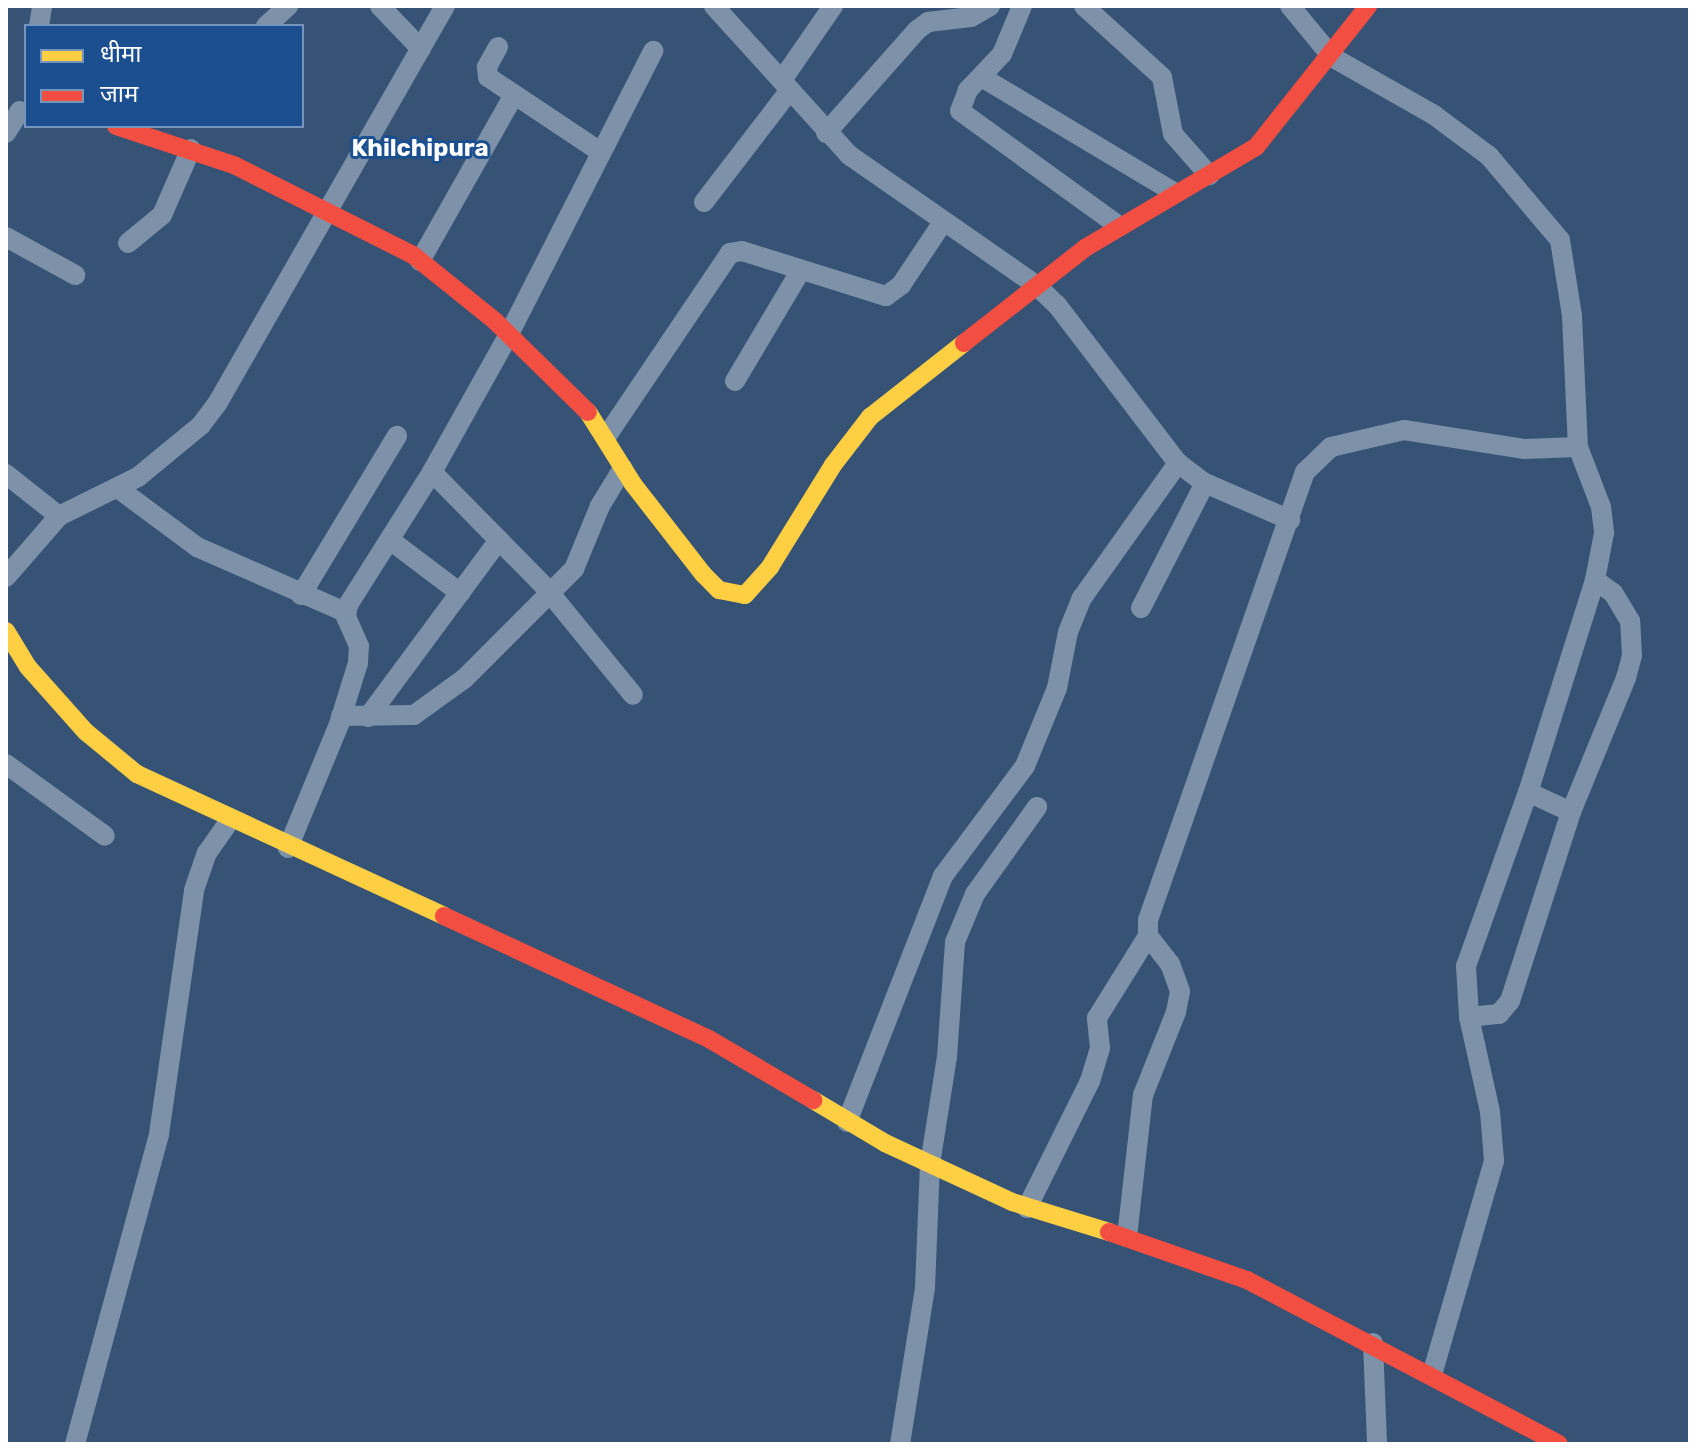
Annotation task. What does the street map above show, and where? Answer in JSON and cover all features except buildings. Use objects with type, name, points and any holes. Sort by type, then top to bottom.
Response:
[{"type":"street","points":[[268,24],[288,6]]},
{"type":"street","points":[[380,6],[421,49]]},
{"type":"street","points":[[6,577],[59,516],[119,489],[170,453],[217,404],[445,6]]},
{"type":"street","points":[[714,6],[826,133],[883,182],[1036,285],[1074,325],[1178,463],[1205,483],[1290,520]]},
{"type":"street","points":[[704,202],[786,85],[833,6]]},
{"type":"street","points":[[826,133],[917,30],[928,22],[971,17],[990,6]]},
{"type":"street","points":[[1022,6],[1002,54],[960,104],[965,116],[1119,226]]},
{"type":"street","points":[[1084,6],[1162,77],[1173,134],[1209,175]]},
{"type":"street","points":[[1290,6],[1332,57],[1434,115],[1489,156],[1560,240],[1572,316],[1578,447],[1601,507],[1604,533],[1595,580],[1528,792],[1466,966],[1469,1017],[1490,1112],[1494,1161],[1432,1374]]},
{"type":"street","points":[[123,128],[191,149],[326,209],[420,261],[509,334],[606,437],[623,468],[703,574],[719,590],[745,595],[770,567],[833,465],[870,417],[1036,285],[1119,226],[1236,162],[1275,130],[1368,6]]},
{"type":"street","points":[[498,47],[486,72],[514,95],[599,151]]},
{"type":"street","points":[[345,612],[432,472],[509,334],[599,151],[653,51]]},
{"type":"street","points":[[983,78],[1175,193]]},
{"type":"street","points":[[420,261],[514,95]]},
{"type":"street","points":[[6,133],[17,111]]},
{"type":"street","points":[[128,243],[162,215],[191,149]]},
{"type":"street","points":[[606,437],[723,258],[742,251],[864,290],[894,293],[943,222]]},
{"type":"street","points":[[6,237],[75,275]]},
{"type":"street","points":[[735,381],[801,270]]},
{"type":"street","points":[[1027,1208],[1090,1081],[1100,1048],[1097,1018],[1148,936],[1148,920],[1204,751],[1312,461],[1356,438],[1429,430],[1524,449],[1578,447]]},
{"type":"street","points":[[301,595],[397,436]]},
{"type":"street","points":[[847,1122],[943,876],[1025,766],[1057,688],[1068,632],[1082,598],[1178,463]]},
{"type":"street","points":[[341,716],[400,718],[427,710],[551,596],[583,554],[600,506],[623,468]]},
{"type":"street","points":[[432,472],[551,596],[633,695]]},
{"type":"street","points":[[6,474],[59,516]]},
{"type":"street","points":[[1141,608],[1205,483]]},
{"type":"street","points":[[119,489],[197,547],[345,612],[360,651],[341,716],[288,848]]},
{"type":"street","points":[[390,540],[460,593]]},
{"type":"street","points":[[368,717],[499,540]]},
{"type":"street","points":[[1469,1017],[1499,1014],[1510,1001],[1571,812],[1632,656],[1633,637],[1623,605],[1595,580]]},
{"type":"street","points":[[6,631],[56,700],[109,754],[137,774],[229,822],[619,995],[709,1039],[847,1122],[930,1164],[1027,1208],[1127,1237],[1247,1280],[1432,1374],[1559,1444]]},
{"type":"street","points":[[6,764],[105,836]]},
{"type":"street","points":[[1528,792],[1571,812]]},
{"type":"street","points":[[900,1444],[925,1288],[930,1164],[960,923],[1037,807]]},
{"type":"street","points":[[75,1444],[159,1134],[194,890],[207,853],[229,822]]},
{"type":"street","points":[[1127,1237],[1145,1083],[1179,1003],[1170,964],[1148,936]]},
{"type":"street","points":[[1373,1343],[1377,1444]]},
{"type":"traffic: slow","points":[[588,412],[633,484],[703,574],[719,590],[745,595],[770,567],[833,465],[870,417],[964,343]]},
{"type":"traffic: slow","points":[[6,631],[28,667],[86,732],[137,774],[444,916]]},
{"type":"traffic: slow","points":[[813,1100],[885,1143],[1012,1202],[1109,1232]]},
{"type":"traffic: jam","points":[[964,343],[1085,248],[1256,147],[1368,6]]},
{"type":"traffic: jam","points":[[122,128],[234,165],[413,255],[495,321],[588,412]]},
{"type":"traffic: jam","points":[[444,916],[709,1039],[813,1100]]},
{"type":"traffic: jam","points":[[1109,1232],[1247,1280],[1559,1444]]},
{"type":"district","name":"Khilchipura","points":[[420,149]]}]
